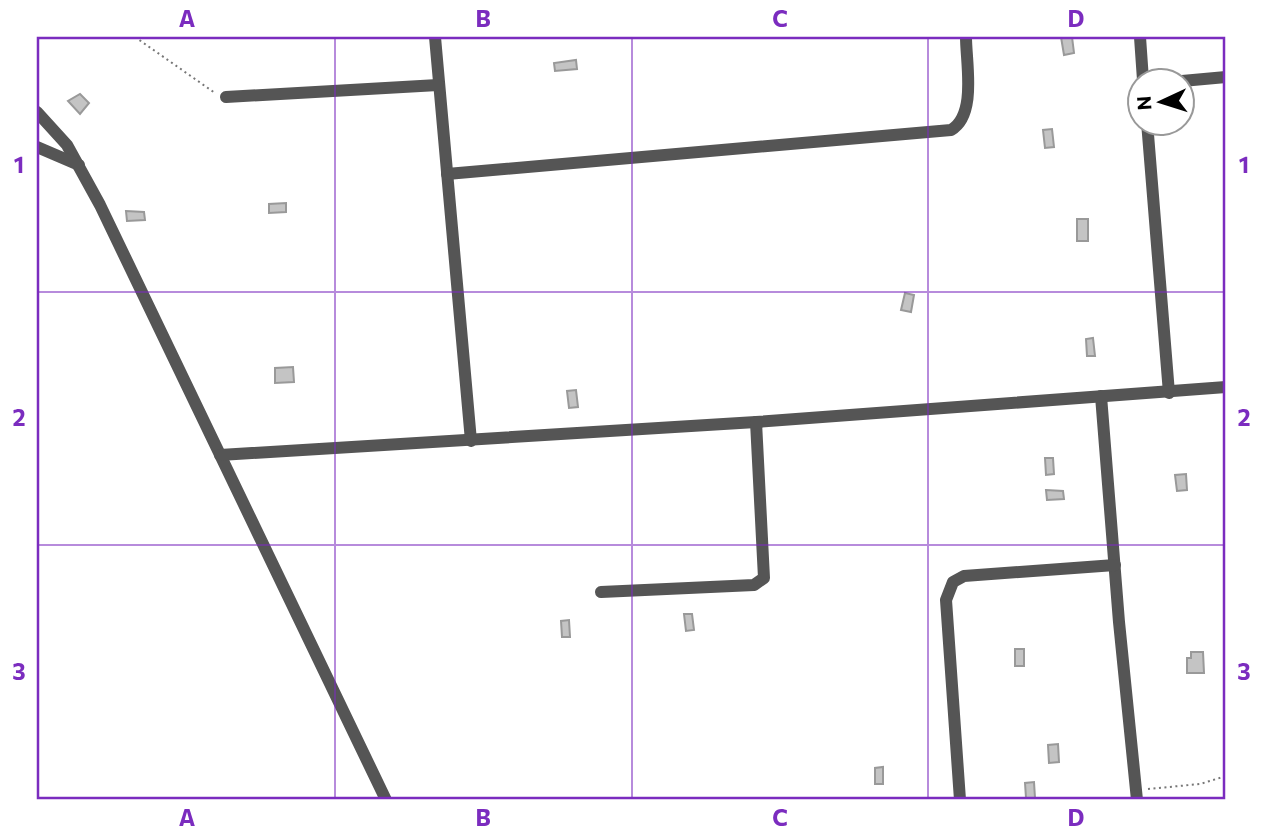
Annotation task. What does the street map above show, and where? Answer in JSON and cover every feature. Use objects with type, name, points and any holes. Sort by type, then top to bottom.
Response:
[{"type":"street","points":[[435,37],[471,441]]},
{"type":"street","points":[[447,174],[951,130],[961,122],[966,109],[966,37]]},
{"type":"street","points":[[1140,37],[1142,66]]},
{"type":"street","points":[[1196,80],[1226,77]]},
{"type":"street","points":[[226,97],[438,85]]},
{"type":"street","points":[[37,112],[67,145],[79,166],[386,800]]},
{"type":"street","points":[[1148,136],[1169,393]]},
{"type":"street","points":[[37,147],[46,148],[79,166]]},
{"type":"street","points":[[220,455],[756,422],[1226,387]]},
{"type":"street","points":[[1101,396],[1137,795]]},
{"type":"street","points":[[601,592],[754,585],[764,578],[756,422]]},
{"type":"street","points":[[960,800],[946,600],[953,583],[964,576],[1115,565]]},
{"type":"path","points":[[135,37],[216,93],[226,97]]},
{"type":"path","points":[[1137,795],[1200,784],[1226,775]]},
{"type":"building","points":[[1061,37],[1072,37],[1074,53],[1064,55]]},
{"type":"building","points":[[576,60],[577,69],[555,71],[554,63]]},
{"type":"building","points":[[80,94],[89,103],[80,114],[68,101]]},
{"type":"building","points":[[1052,129],[1054,147],[1045,148],[1043,130]]},
{"type":"building","points":[[286,203],[286,212],[269,213],[269,204]]},
{"type":"building","points":[[126,211],[144,212],[145,220],[127,221]]},
{"type":"building","points":[[1077,219],[1088,219],[1088,241],[1077,241]]},
{"type":"building","points":[[905,293],[914,295],[911,312],[901,310]]},
{"type":"building","points":[[1093,338],[1095,356],[1087,356],[1086,339]]},
{"type":"building","points":[[293,367],[294,382],[275,383],[275,368]]},
{"type":"building","points":[[576,390],[578,407],[569,408],[567,391]]},
{"type":"building","points":[[1045,458],[1053,458],[1054,474],[1046,475]]},
{"type":"building","points":[[1186,474],[1187,490],[1177,491],[1175,475]]},
{"type":"building","points":[[1046,490],[1063,491],[1064,499],[1047,500]]},
{"type":"building","points":[[684,614],[692,614],[694,630],[686,631]]},
{"type":"building","points":[[569,620],[570,637],[562,637],[561,621]]},
{"type":"building","points":[[1015,649],[1024,649],[1024,666],[1015,666]]},
{"type":"building","points":[[1191,652],[1203,652],[1204,673],[1187,673],[1187,658],[1191,658]]},
{"type":"building","points":[[1058,744],[1059,762],[1049,763],[1048,745]]},
{"type":"building","points":[[883,767],[883,784],[875,784],[875,768]]},
{"type":"building","points":[[1034,782],[1035,798],[1026,798],[1025,783]]}]
